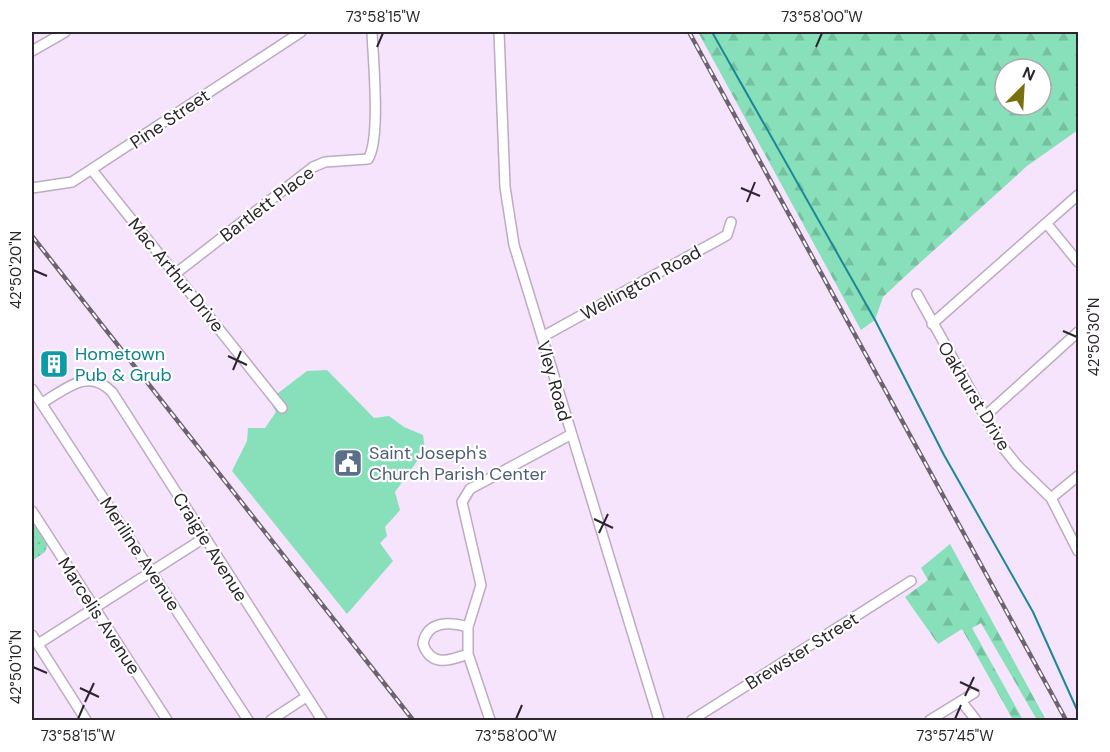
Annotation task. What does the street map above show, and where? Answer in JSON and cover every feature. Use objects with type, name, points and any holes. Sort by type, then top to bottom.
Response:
[{"type":"street","points":[[32,51],[65,32]]},
{"type":"street","name":"Pine Street","points":[[32,188],[72,182],[301,32]]},
{"type":"street","name":"Bartlett Place","points":[[175,274],[305,171],[325,162],[368,159],[372,153],[375,110],[372,32]]},
{"type":"street","name":"Vley Road","points":[[499,32],[508,220],[570,435],[659,720]]},
{"type":"street","name":"Mac Arthur Drive","points":[[92,170],[282,408]]},
{"type":"street","points":[[932,324],[1047,225],[1078,195]]},
{"type":"street","name":"Wellington Road","points":[[542,337],[728,235],[731,222]]},
{"type":"street","points":[[1047,225],[1078,262]]},
{"type":"street","name":"Oakhurst Drive","points":[[917,294],[984,417],[1017,465],[1051,498],[1078,551]]},
{"type":"street","points":[[984,417],[1078,332]]},
{"type":"street","name":"Craigie Avenue","points":[[42,403],[77,382],[94,379],[112,392],[322,720]]},
{"type":"street","name":"Meriline Avenue","points":[[32,388],[248,720]]},
{"type":"street","points":[[490,720],[468,654],[468,627],[481,585],[462,502],[470,489],[570,435]]},
{"type":"street","points":[[1051,498],[1078,476]]},
{"type":"street","name":"Marcelis Avenue","points":[[32,511],[167,720]]},
{"type":"street","points":[[38,644],[153,573],[204,538]]},
{"type":"street","name":"Brewster Street","points":[[692,720],[911,581]]},
{"type":"street","points":[[468,627],[450,622],[440,623],[430,629],[424,637],[423,644],[430,657],[438,661],[451,660],[468,654]]},
{"type":"street","points":[[32,635],[86,720]]},
{"type":"street","points":[[930,720],[974,693]]},
{"type":"street","points":[[270,720],[306,697]]},
{"type":"street","points":[[961,701],[976,720]]},
{"type":"green space","points":[[698,32],[1078,32],[1078,130],[1027,166],[901,280],[883,297],[875,320],[861,330]]},
{"type":"green space","points":[[327,370],[374,418],[389,416],[404,427],[423,435],[425,450],[395,492],[400,510],[385,527],[387,536],[380,543],[393,561],[347,614],[232,471],[247,441],[248,428],[265,428],[276,412],[269,400],[307,371]]},
{"type":"green space","points":[[32,517],[48,543],[45,552],[32,561]]},
{"type":"green space","points":[[950,544],[1046,720],[1037,720],[981,623],[972,628],[1023,720],[1013,720],[962,629],[938,644],[905,597],[928,580],[921,568]]},
{"type":"waterway","points":[[712,32],[875,320],[944,455],[1033,612],[1078,712]]},
{"type":"railway","points":[[689,32],[1066,720]]},
{"type":"railway","points":[[32,236],[413,720]]},
{"type":"place","name":"Hometown Pub & Grub","points":[[54,364]]},
{"type":"place","name":"Saint Joseph's Church Parish Center","points":[[348,463]]}]
